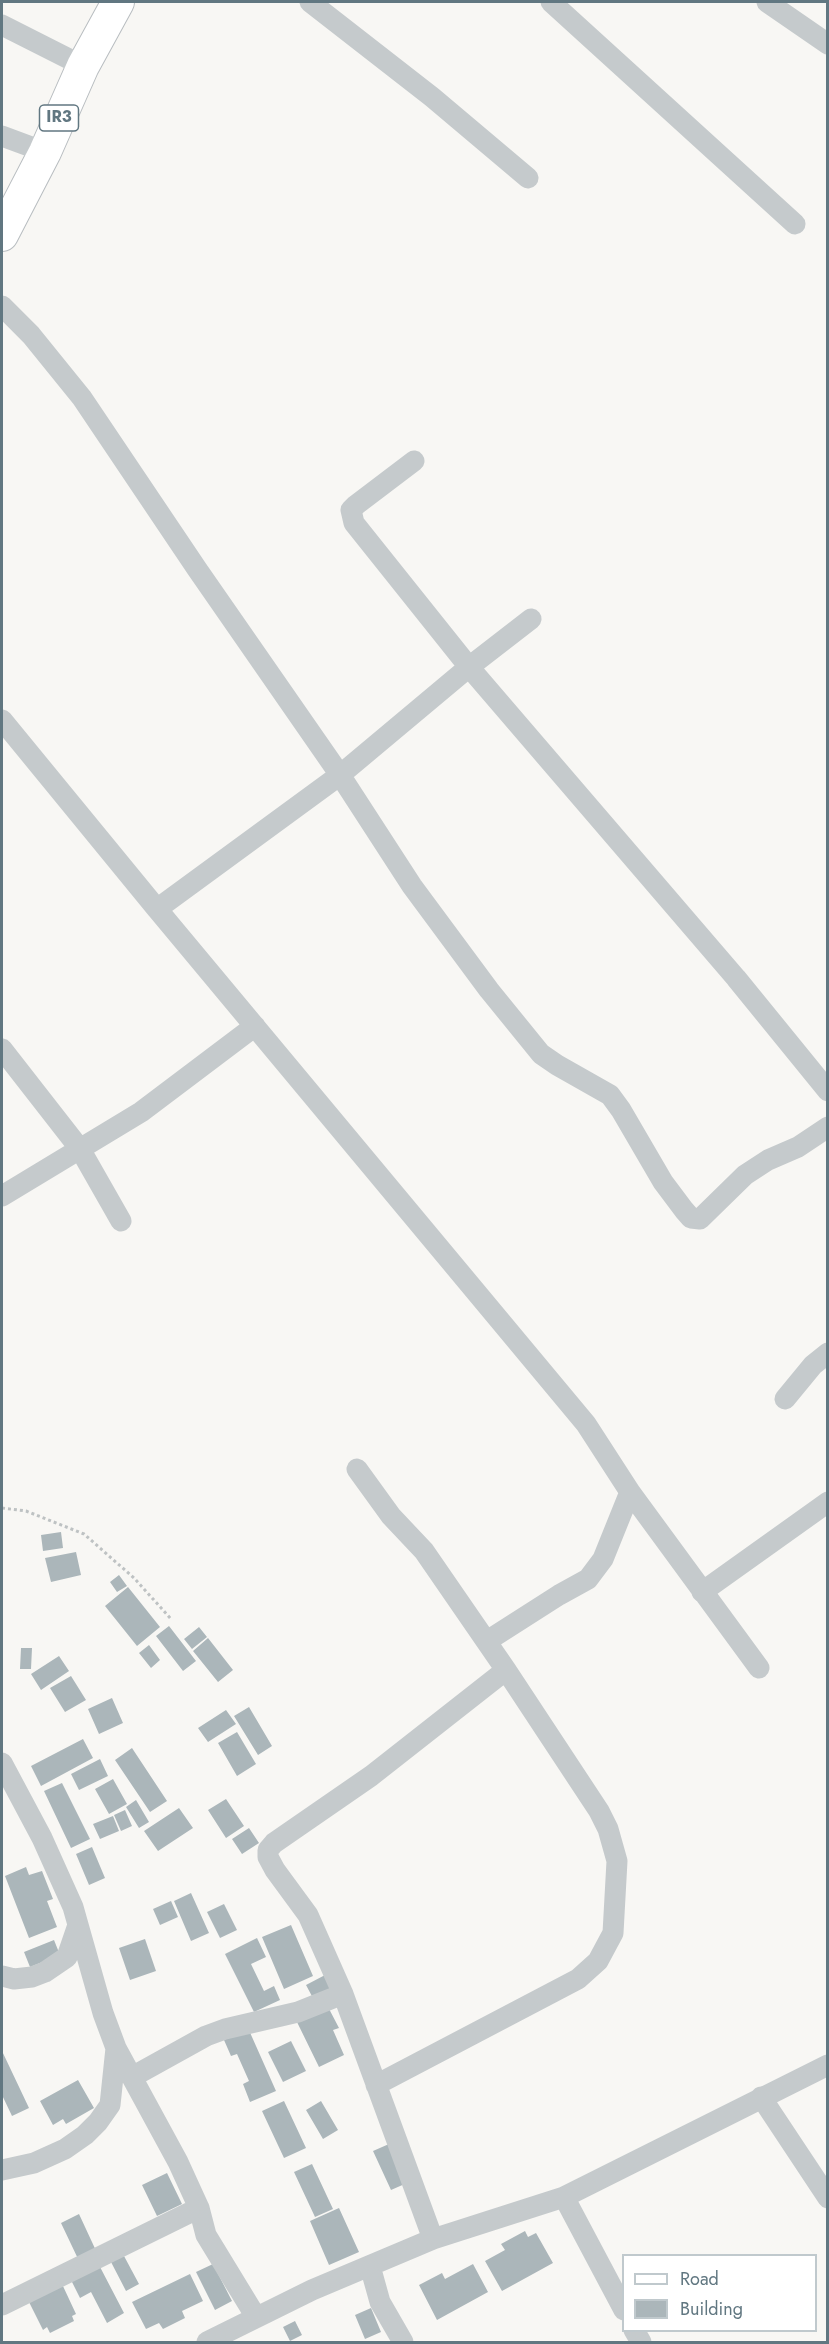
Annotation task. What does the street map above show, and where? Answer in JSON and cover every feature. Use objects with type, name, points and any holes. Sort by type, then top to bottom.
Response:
[{"type":"main road","name":"IR3","points":[[2,235],[45,152],[83,66],[118,2]]},
{"type":"street","points":[[312,2],[432,97],[528,178]]},
{"type":"street","points":[[551,2],[795,224]]},
{"type":"street","points":[[767,2],[828,44]]},
{"type":"street","points":[[2,25],[83,66]]},
{"type":"street","points":[[2,136],[45,152]]},
{"type":"street","points":[[2,306],[31,334],[82,398],[340,775],[412,886],[489,990],[541,1054],[610,1095],[663,1182],[691,1218],[700,1220],[745,1175],[768,1160],[798,1147],[828,1127]]},
{"type":"street","points":[[414,460],[351,510],[354,523],[469,667],[728,969],[828,1091]]},
{"type":"street","points":[[157,909],[340,775],[469,667],[531,619]]},
{"type":"street","points":[[2,720],[586,1424],[630,1492],[759,1668]]},
{"type":"street","points":[[2,1196],[141,1112],[255,1026]]},
{"type":"street","points":[[2,1049],[80,1149],[121,1221]]},
{"type":"street","points":[[785,1399],[813,1365],[828,1353]]},
{"type":"street","points":[[357,1469],[391,1516],[424,1551],[487,1641],[599,1811],[608,1829],[617,1861],[613,1933],[598,1961],[578,1979],[376,2085]]},
{"type":"street","points":[[487,1641],[559,1594],[588,1580],[603,1559],[630,1492]]},
{"type":"street","points":[[702,1592],[828,1502]]},
{"type":"street","points":[[433,2239],[343,1994],[308,1915],[275,1870],[268,1857],[268,1850],[274,1843],[371,1776],[506,1670]]},
{"type":"street","points":[[2,1763],[42,1838],[73,1907],[103,2013],[116,2048],[178,2162],[199,2208],[206,2235],[256,2317]]},
{"type":"street","points":[[2,1976],[14,1979],[32,1977],[67,1957],[78,1924]]},
{"type":"street","points":[[132,2077],[206,2036],[225,2029],[298,2012],[343,1994]]},
{"type":"street","points":[[2,2170],[34,2163],[64,2149],[85,2135],[98,2122],[110,2104],[116,2048]]},
{"type":"street","points":[[207,2343],[312,2290],[433,2239],[564,2197],[828,2065]]},
{"type":"street","points":[[761,2097],[828,2198]]},
{"type":"street","points":[[564,2197],[622,2306]]},
{"type":"street","points":[[2,2305],[199,2208]]},
{"type":"street","points":[[370,2266],[380,2302],[403,2343]]},
{"type":"path","points":[[2,1508],[26,1511],[84,1534],[134,1578],[172,1620]]},
{"type":"building","points":[[61,1532],[63,1548],[43,1551],[41,1535]]},
{"type":"building","points":[[76,1552],[81,1575],[51,1582],[45,1558]]},
{"type":"building","points":[[119,1575],[127,1586],[117,1592],[110,1582]]},
{"type":"building","points":[[128,1587],[160,1627],[137,1646],[105,1606]]},
{"type":"building","points":[[169,1626],[196,1661],[183,1671],[156,1636]]},
{"type":"building","points":[[199,1627],[207,1637],[192,1649],[184,1639]]},
{"type":"building","points":[[208,1638],[233,1670],[218,1682],[193,1651]]},
{"type":"building","points":[[149,1645],[160,1660],[151,1668],[139,1653]]},
{"type":"building","points":[[21,1648],[32,1648],[31,1669],[20,1669]]},
{"type":"building","points":[[59,1656],[69,1671],[41,1690],[31,1674]]},
{"type":"building","points":[[71,1676],[86,1700],[65,1712],[50,1688]]},
{"type":"building","points":[[112,1698],[123,1723],[99,1734],[88,1709]]},
{"type":"building","points":[[249,1707],[272,1746],[258,1755],[234,1716]]},
{"type":"building","points":[[226,1710],[236,1724],[208,1742],[198,1728]]},
{"type":"building","points":[[237,1732],[256,1764],[237,1776],[218,1743]]},
{"type":"building","points":[[83,1739],[93,1758],[41,1786],[31,1766]]},
{"type":"building","points":[[132,1748],[167,1801],[150,1812],[115,1760]]},
{"type":"building","points":[[100,1759],[108,1776],[79,1790],[71,1774]]},
{"type":"building","points":[[113,1779],[127,1804],[109,1814],[95,1789]]},
{"type":"building","points":[[62,1783],[90,1839],[71,1848],[44,1791]]},
{"type":"building","points":[[226,1799],[244,1826],[226,1838],[208,1810]]},
{"type":"building","points":[[136,1800],[149,1822],[139,1828],[126,1807]]},
{"type":"building","points":[[179,1808],[193,1828],[158,1851],[144,1831]]},
{"type":"building","points":[[125,1810],[132,1826],[121,1831],[114,1815]]},
{"type":"building","points":[[113,1816],[119,1831],[100,1839],[93,1824]]},
{"type":"building","points":[[249,1828],[259,1843],[242,1854],[232,1839]]},
{"type":"building","points":[[92,1847],[105,1878],[89,1885],[76,1854]]},
{"type":"building","points":[[26,1867],[29,1875],[42,1871],[53,1899],[47,1901],[57,1927],[29,1938],[5,1876]]},
{"type":"building","points":[[191,1893],[209,1933],[191,1941],[174,1901]]},
{"type":"building","points":[[171,1901],[178,1917],[160,1925],[153,1909]]},
{"type":"building","points":[[224,1904],[237,1930],[220,1938],[207,1912]]},
{"type":"building","points":[[291,1925],[313,1976],[284,1989],[262,1937]]},
{"type":"building","points":[[257,1938],[266,1957],[251,1964],[264,1991],[274,1986],[280,2000],[254,2012],[225,1954]]},
{"type":"building","points":[[145,1939],[156,1971],[130,1980],[119,1948]]},
{"type":"building","points":[[54,1940],[60,1955],[30,1967],[24,1952]]},
{"type":"building","points":[[327,1974],[335,1990],[314,2000],[306,1985]]},
{"type":"building","points":[[327,2005],[339,2028],[333,2030],[344,2055],[319,2067],[296,2020]]},
{"type":"building","points":[[248,2028],[276,2091],[250,2102],[243,2084],[249,2081],[237,2054],[231,2056],[224,2040]]},
{"type":"building","points":[[291,2041],[306,2071],[283,2082],[268,2052]]},
{"type":"building","points":[[2,2051],[29,2108],[12,2116],[2,2095]]},
{"type":"building","points":[[78,2080],[94,2108],[66,2124],[63,2119],[53,2125],[40,2101]]},
{"type":"building","points":[[284,2101],[306,2148],[284,2158],[262,2111]]},
{"type":"building","points":[[321,2101],[338,2130],[323,2139],[306,2110]]},
{"type":"building","points":[[389,2144],[407,2183],[391,2190],[373,2151]]},
{"type":"building","points":[[312,2164],[333,2209],[315,2217],[294,2172]]},
{"type":"building","points":[[167,2173],[182,2204],[157,2216],[142,2185]]},
{"type":"building","points":[[339,2208],[359,2252],[329,2265],[310,2221]]},
{"type":"building","points":[[79,2214],[98,2255],[80,2263],[61,2223]]},
{"type":"building","points":[[525,2231],[528,2237],[536,2233],[553,2263],[502,2291],[485,2261],[505,2250],[501,2244]]},
{"type":"building","points":[[124,2256],[139,2284],[126,2291],[111,2262]]},
{"type":"building","points":[[213,2264],[232,2301],[215,2310],[196,2272]]},
{"type":"building","points":[[473,2264],[488,2292],[437,2320],[419,2285],[442,2273],[445,2279]]},
{"type":"building","points":[[99,2265],[124,2313],[107,2323],[91,2292],[80,2298],[71,2280]]},
{"type":"building","points":[[190,2274],[203,2301],[182,2311],[185,2318],[163,2329],[159,2323],[146,2329],[132,2302]]},
{"type":"building","points":[[62,2284],[76,2314],[72,2316],[74,2321],[50,2333],[47,2327],[43,2330],[28,2300]]},
{"type":"building","points":[[371,2308],[381,2332],[365,2339],[355,2315]]},
{"type":"building","points":[[295,2321],[302,2335],[290,2341],[283,2327]]}]
